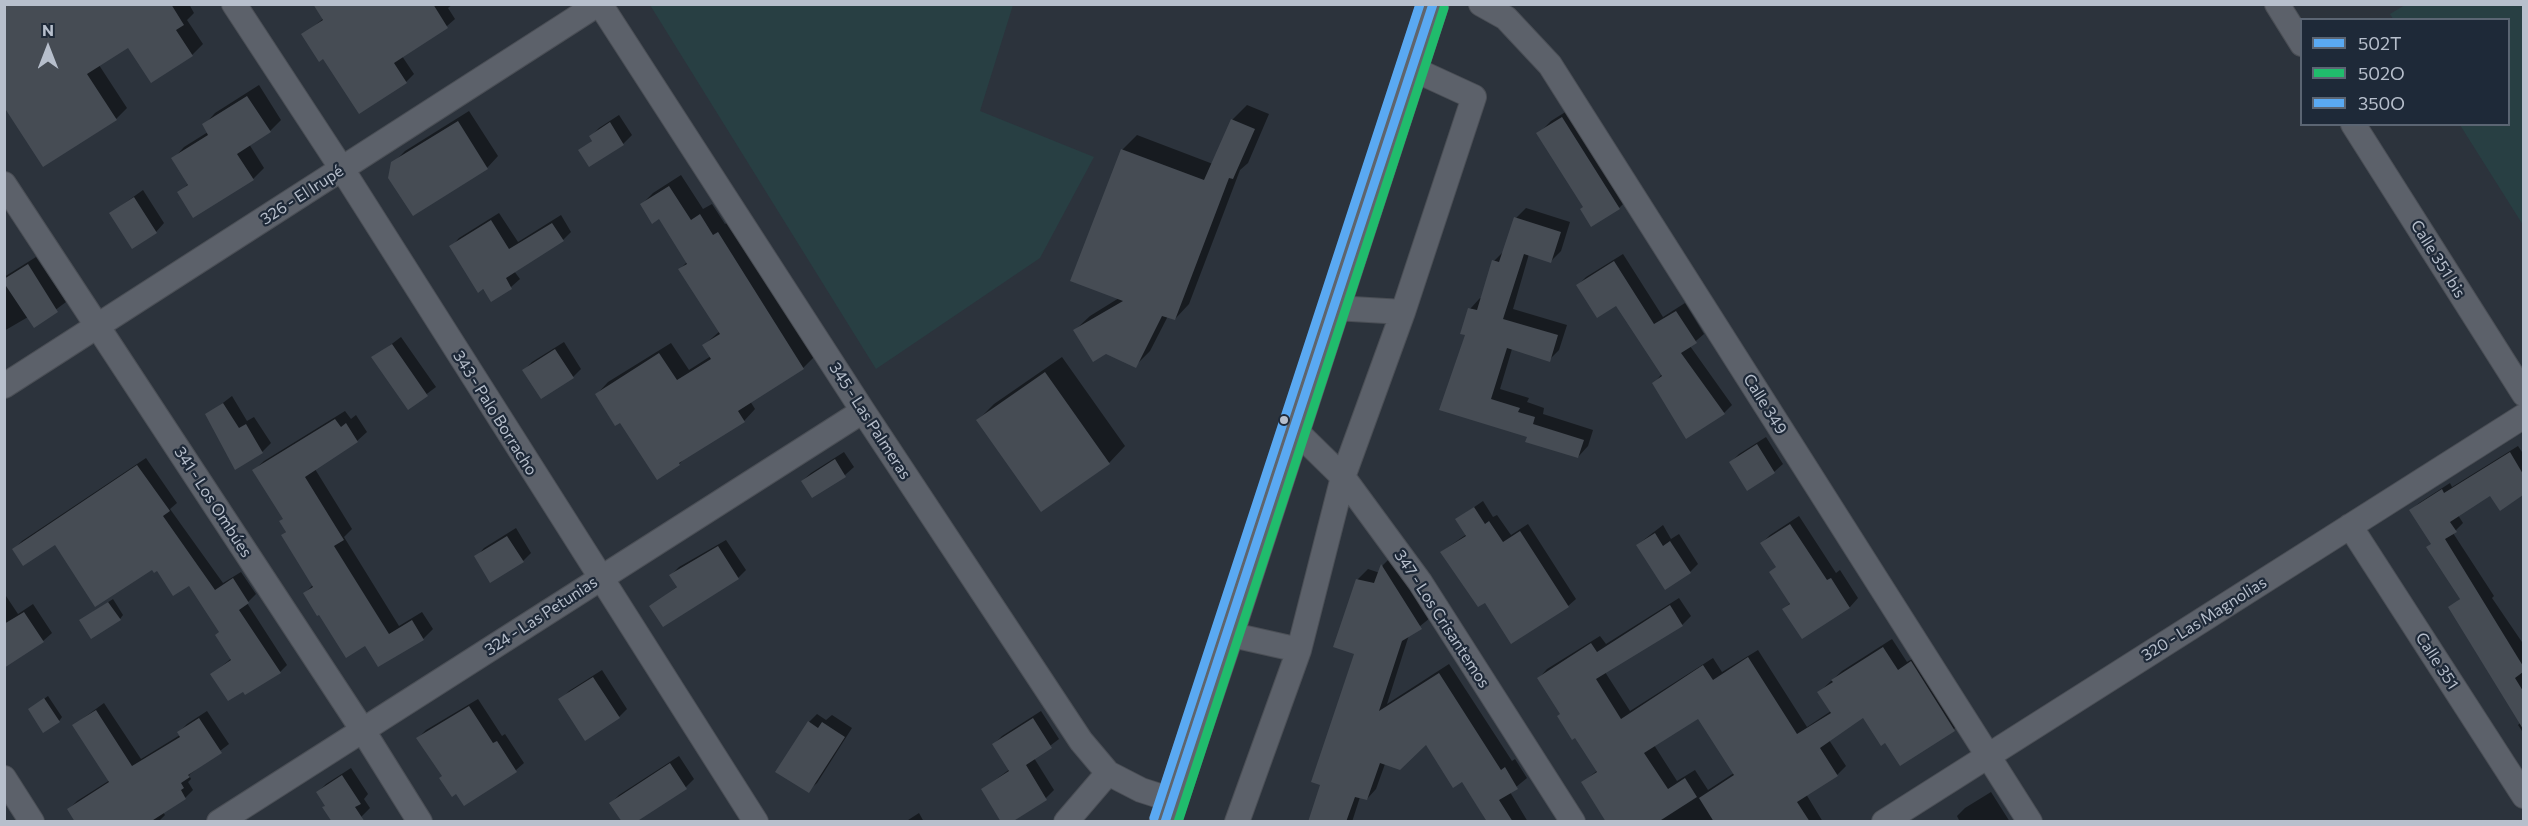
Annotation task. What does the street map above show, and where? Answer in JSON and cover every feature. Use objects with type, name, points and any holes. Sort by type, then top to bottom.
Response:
[{"type":"main road","points":[[1169,811],[1335,308],[1432,4]]},
{"type":"street","name":"343 - Palo Borracho","points":[[234,4],[342,169],[599,578],[756,822]]},
{"type":"street","name":"326 - El Irupé","points":[[4,386],[599,4]]},
{"type":"street","name":"345 - Las Palmeras","points":[[599,4],[863,411],[1081,741],[1108,773],[1141,790],[1169,811]]},
{"type":"street","name":"Calle 349","points":[[1481,4],[1506,18],[1550,64],[2030,822]]},
{"type":"street","points":[[2277,4],[2300,42]]},
{"type":"street","points":[[1237,822],[1299,650],[1343,477],[1403,312],[1474,97],[1411,68]]},
{"type":"street","name":"Calle 351 bis","points":[[2354,126],[2523,394]]},
{"type":"street","name":"341 - Los Ombúes","points":[[4,184],[362,729],[420,822]]},
{"type":"street","points":[[1335,308],[1403,312]]},
{"type":"street","name":"324 - Las Petunias","points":[[219,822],[863,411]]},
{"type":"street","name":"320 - Las Magnolias","points":[[1884,822],[2523,416]]},
{"type":"street","name":"347 - Los Crisantemos","points":[[1295,430],[1343,477],[1420,582],[1572,822]]},
{"type":"street","name":"Calle 351","points":[[2350,526],[2523,796]]},
{"type":"street","points":[[1228,634],[1299,650]]},
{"type":"street","points":[[1066,822],[1108,773]]},
{"type":"street","points":[[4,778],[32,822]]},
{"type":"green space","points":[[650,5],[1013,5],[980,111],[1094,157],[1040,258],[876,369]]},
{"type":"green space","points":[[2405,5],[2523,5],[2523,225],[2461,126],[2510,126],[2510,18],[2392,18],[2390,14]]},
{"type":"building","points":[[4,4],[171,4],[184,25],[176,30],[193,56],[151,83],[128,48],[87,74],[117,120],[43,167],[4,107]]},
{"type":"building","points":[[313,4],[433,4],[448,28],[394,63],[407,83],[359,114],[323,59],[319,62],[301,34],[323,20]]},
{"type":"building","points":[[247,96],[271,132],[237,154],[254,180],[193,218],[177,192],[188,185],[171,158],[208,135],[202,124]]},
{"type":"building","points":[[1562,117],[1620,209],[1591,227],[1580,209],[1583,207],[1536,133]]},
{"type":"building","points":[[1231,119],[1255,129],[1233,179],[1229,178],[1175,320],[1162,316],[1136,368],[1106,354],[1093,362],[1073,330],[1123,301],[1070,281],[1121,149],[1204,180]]},
{"type":"building","points":[[458,121],[488,169],[413,216],[388,178],[391,162]]},
{"type":"building","points":[[610,122],[624,145],[589,167],[578,150],[592,141],[589,136]]},
{"type":"building","points":[[669,186],[691,220],[700,214],[713,235],[718,232],[804,369],[738,411],[745,422],[679,463],[680,465],[657,480],[620,423],[615,426],[595,394],[659,353],[677,380],[711,359],[702,345],[720,334],[678,269],[687,264],[659,219],[652,224],[640,204]]},
{"type":"building","points":[[134,197],[157,233],[132,249],[109,213]]},
{"type":"building","points":[[1514,217],[1561,232],[1551,263],[1524,254],[1503,319],[1558,335],[1550,362],[1507,348],[1491,399],[1520,408],[1518,412],[1535,417],[1533,424],[1584,440],[1578,458],[1525,442],[1527,437],[1439,410],[1465,335],[1460,334],[1468,308],[1477,310],[1492,260],[1499,262]]},
{"type":"building","points":[[491,220],[509,249],[552,223],[564,241],[506,278],[512,289],[491,302],[483,289],[478,293],[449,246]]},
{"type":"building","points":[[1614,261],[1654,324],[1676,311],[1697,343],[1681,353],[1725,414],[1686,439],[1652,383],[1662,376],[1616,306],[1597,318],[1576,285]]},
{"type":"building","points":[[28,264],[58,312],[34,328],[4,283],[4,279]]},
{"type":"building","points":[[392,344],[428,396],[408,410],[371,357]]},
{"type":"building","points":[[555,349],[574,378],[541,399],[522,370]]},
{"type":"building","points":[[1045,372],[1110,464],[1041,512],[976,420]]},
{"type":"building","points":[[223,403],[239,428],[246,424],[263,453],[235,470],[205,414]]},
{"type":"building","points":[[335,419],[341,427],[346,423],[358,442],[305,477],[344,540],[334,546],[389,634],[412,620],[424,640],[378,667],[365,646],[346,658],[319,615],[317,616],[303,593],[313,587],[281,535],[286,532],[279,521],[283,519],[252,470]]},
{"type":"building","points":[[1757,444],[1775,473],[1747,491],[1729,462]]},
{"type":"building","points":[[2510,452],[2523,474],[2523,495],[2500,511],[2490,496],[2450,522],[2457,532],[2445,539],[2523,666],[2523,672],[2515,678],[2523,691],[2523,729],[2448,607],[2460,599],[2426,547],[2431,544],[2409,510],[2442,489],[2444,493]]},
{"type":"building","points":[[835,459],[846,477],[812,498],[801,481]]},
{"type":"building","points":[[137,465],[170,511],[163,516],[215,590],[233,578],[249,603],[239,610],[281,673],[245,695],[243,692],[228,701],[210,674],[231,660],[215,635],[219,632],[189,586],[173,596],[157,571],[154,573],[152,570],[95,607],[55,545],[23,566],[12,549]]},
{"type":"building","points":[[1474,507],[1485,524],[1489,521],[1503,542],[1520,531],[1569,607],[1511,644],[1485,603],[1478,607],[1440,552],[1466,536],[1455,519]]},
{"type":"building","points":[[1790,524],[1827,580],[1831,578],[1850,608],[1802,639],[1782,609],[1790,604],[1769,572],[1776,567],[1760,543]]},
{"type":"building","points":[[1655,533],[1663,546],[1670,541],[1691,573],[1665,590],[1636,545]]},
{"type":"building","points":[[507,536],[524,562],[490,583],[474,556]]},
{"type":"building","points":[[718,546],[739,579],[663,627],[649,606],[677,587],[669,575]]},
{"type":"building","points":[[1381,564],[1422,629],[1402,641],[1379,711],[1439,673],[1501,770],[1505,767],[1518,789],[1499,800],[1513,822],[1487,822],[1462,782],[1453,788],[1426,745],[1400,770],[1380,763],[1367,800],[1355,797],[1346,822],[1308,822],[1320,785],[1311,782],[1354,654],[1333,647],[1356,579],[1374,583]]},
{"type":"building","points":[[108,602],[121,620],[91,639],[79,620]]},
{"type":"building","points":[[1670,605],[1683,626],[1596,679],[1621,719],[1703,665],[1713,680],[1748,657],[1797,734],[1831,713],[1817,692],[1833,682],[1831,680],[1883,647],[1898,670],[1911,661],[1955,731],[1900,766],[1885,743],[1881,746],[1863,718],[1820,748],[1838,776],[1797,802],[1810,822],[1714,822],[1699,798],[1734,775],[1698,719],[1644,753],[1668,789],[1685,778],[1697,797],[1658,822],[1606,822],[1581,782],[1597,772],[1575,738],[1572,740],[1557,716],[1560,714],[1537,678],[1591,643],[1597,652]]},
{"type":"building","points":[[24,612],[44,642],[4,668],[4,624]]},
{"type":"building","points":[[593,677],[620,718],[585,741],[558,699]]},
{"type":"building","points":[[44,698],[60,722],[43,733],[28,709]]},
{"type":"building","points":[[469,706],[493,743],[497,741],[517,772],[464,806],[456,794],[452,797],[439,778],[442,776],[416,738]]},
{"type":"building","points":[[96,710],[132,766],[180,737],[177,732],[199,718],[222,753],[188,775],[190,777],[181,783],[184,788],[181,790],[186,799],[150,822],[75,822],[67,809],[109,782],[72,725]]},
{"type":"building","points":[[1033,718],[1052,748],[1026,765],[1047,800],[1012,822],[1001,822],[981,789],[1009,771],[992,744]]},
{"type":"building","points":[[808,721],[818,728],[822,722],[845,737],[809,793],[775,772]]},
{"type":"building","points":[[670,763],[687,789],[636,822],[622,822],[609,803]]},
{"type":"building","points":[[342,775],[361,804],[355,807],[365,822],[332,822],[322,807],[325,806],[316,792]]},
{"type":"transit line","name":"350O","points":[[1154,818],[1420,4]]},
{"type":"transit line","name":"502T","points":[[1165,822],[1433,4]]},
{"type":"transit line","name":"502O","points":[[1178,822],[1444,8]]}]
